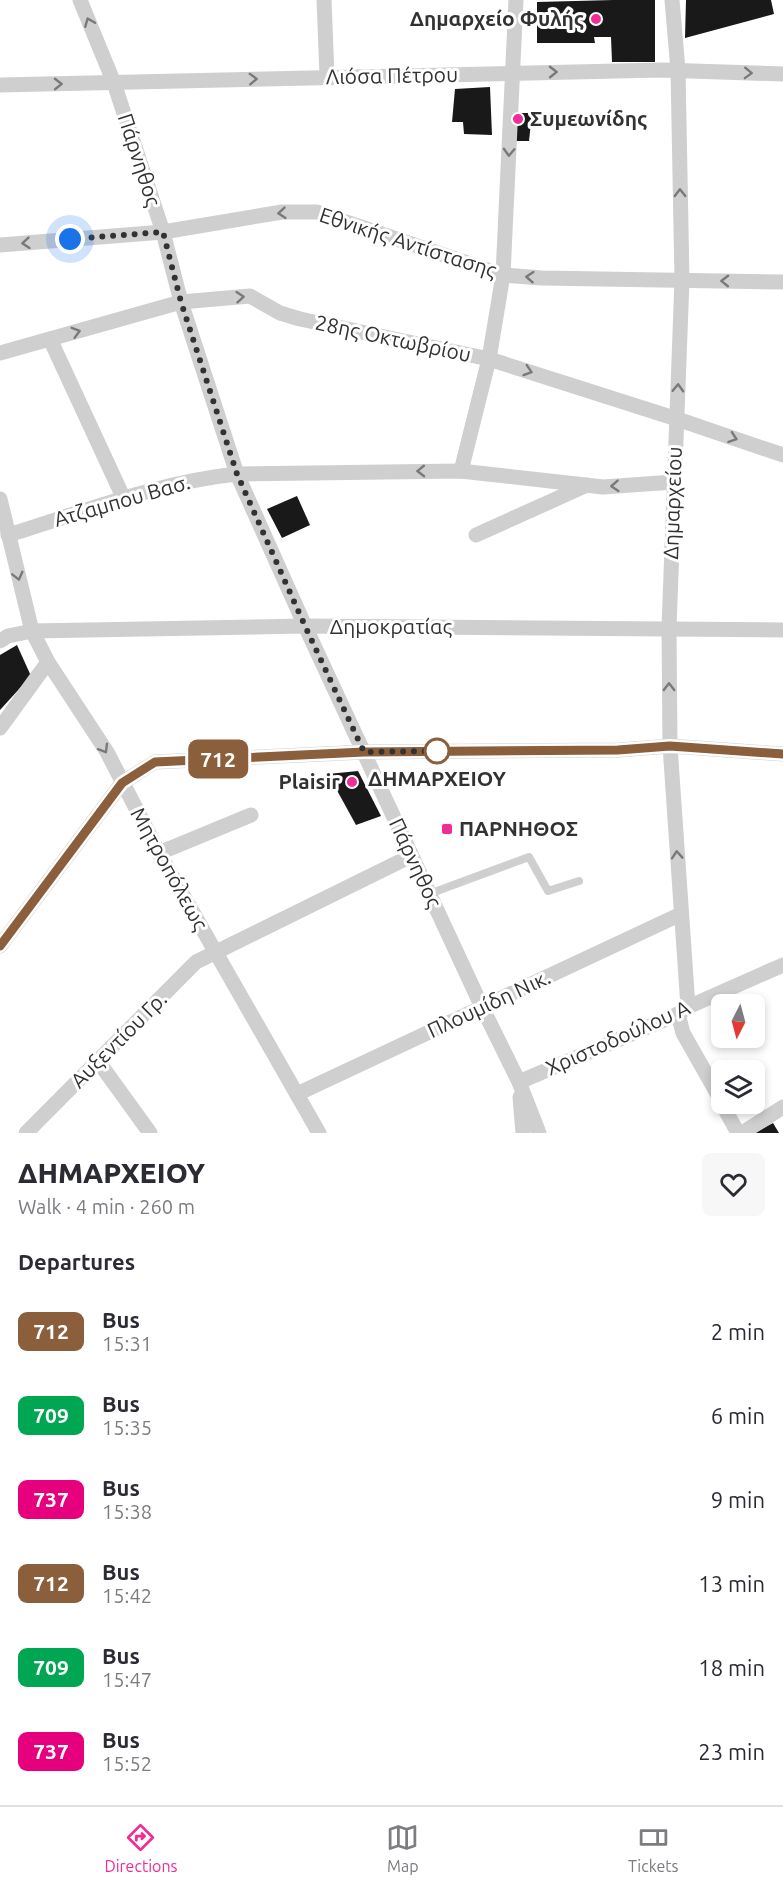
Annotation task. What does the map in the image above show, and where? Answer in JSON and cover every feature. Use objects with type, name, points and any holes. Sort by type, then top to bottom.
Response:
[{"type":"street","name":"Πάρνηθος","points":[[80,0],[114,83],[163,232],[181,302],[237,474],[411,856],[519,1082],[539,1133]]},
{"type":"street","points":[[324,0],[327,76]]},
{"type":"street","points":[[461,471],[489,359],[503,275],[516,0]]},
{"type":"street","name":"Δημαρχείου","points":[[672,0],[678,70],[682,280],[669,628],[670,746],[681,914],[683,1033],[711,1083]]},
{"type":"street","name":"Λιόσα Πέτρου","points":[[0,85],[512,72],[678,70],[783,74]]},
{"type":"street","name":"Εθνικής Αντίστασης","points":[[0,245],[163,232],[282,212],[317,212],[503,275],[542,278],[783,282]]},
{"type":"street","name":"28ης Οκτωβρίου","points":[[0,353],[181,302],[250,296],[280,313],[300,319],[489,359],[783,455]]},
{"type":"street","points":[[50,339],[124,499]]},
{"type":"street","name":"Ατζαμπου Βασ.","points":[[8,535],[124,499],[206,477],[237,474],[461,471],[603,487],[674,482]]},
{"type":"street","points":[[476,535],[586,485]]},
{"type":"street","name":"Μητροπόλεως","points":[[0,499],[32,631],[48,662],[107,752],[159,853],[319,1133]]},
{"type":"street","name":"Δημοκρατίας","points":[[0,641],[8,636],[32,631],[305,626],[783,630]]},
{"type":"street","points":[[0,728],[48,662]]},
{"type":"street","points":[[0,946],[122,783],[155,762],[364,752],[618,750],[670,746],[783,754]]},
{"type":"street","points":[[159,853],[251,815]]},
{"type":"street","name":"Αυξεντίου Γρ.","points":[[26,1133],[196,962],[411,856]]},
{"type":"street","name":"Πλουμίδη Νικ.","points":[[297,1094],[681,914]]},
{"type":"street","name":"Χριστοδούλου Α","points":[[519,1082],[783,965]]},
{"type":"street","points":[[98,1061],[150,1133]]},
{"type":"street","points":[[519,1082],[523,1133]]},
{"type":"street","points":[[740,1133],[783,1107]]},
{"type":"street","name":"Δημαρχείου","points":[[729,1114],[740,1133]]},
{"type":"lane","points":[[429,894],[529,857],[548,891],[579,881]]},
{"type":"building","name":"Δημαρχείο Φυλής","points":[[655,0],[655,62],[612,62],[611,37],[594,37],[595,43],[537,43],[537,2]]},
{"type":"building","points":[[686,0],[771,0],[774,14],[685,38]]},
{"type":"building","points":[[490,87],[492,135],[464,134],[463,122],[452,122],[455,89]]},
{"type":"building","points":[[515,113],[532,113],[529,141],[512,141]]},
{"type":"building","points":[[297,496],[310,525],[282,538],[267,509]]},
{"type":"building","points":[[17,645],[31,676],[0,710],[0,655]]},
{"type":"building","points":[[358,771],[381,816],[356,825],[328,774]]},
{"type":"building","points":[[773,1123],[779,1133],[755,1133]]},
{"type":"bus line","name":"712","points":[[0,946],[122,783],[155,762],[364,752],[618,750],[670,746],[783,754]]},
{"type":"place","name":"Δημαρχείο Φυλής","points":[[596,19]]},
{"type":"place","name":"Συμεωνίδης","points":[[518,119]]},
{"type":"place","name":"ΔΗΜΑΡΧΕΙΟΥ","points":[[437,751]]},
{"type":"place","name":"Plaisir","points":[[352,782]]},
{"type":"place","name":"ΠΑΡΝΗΘΟΣ","points":[[447,829]]},
{"type":"route","points":[[70,239],[163,232],[181,302],[237,474],[364,752],[437,751]]}]
